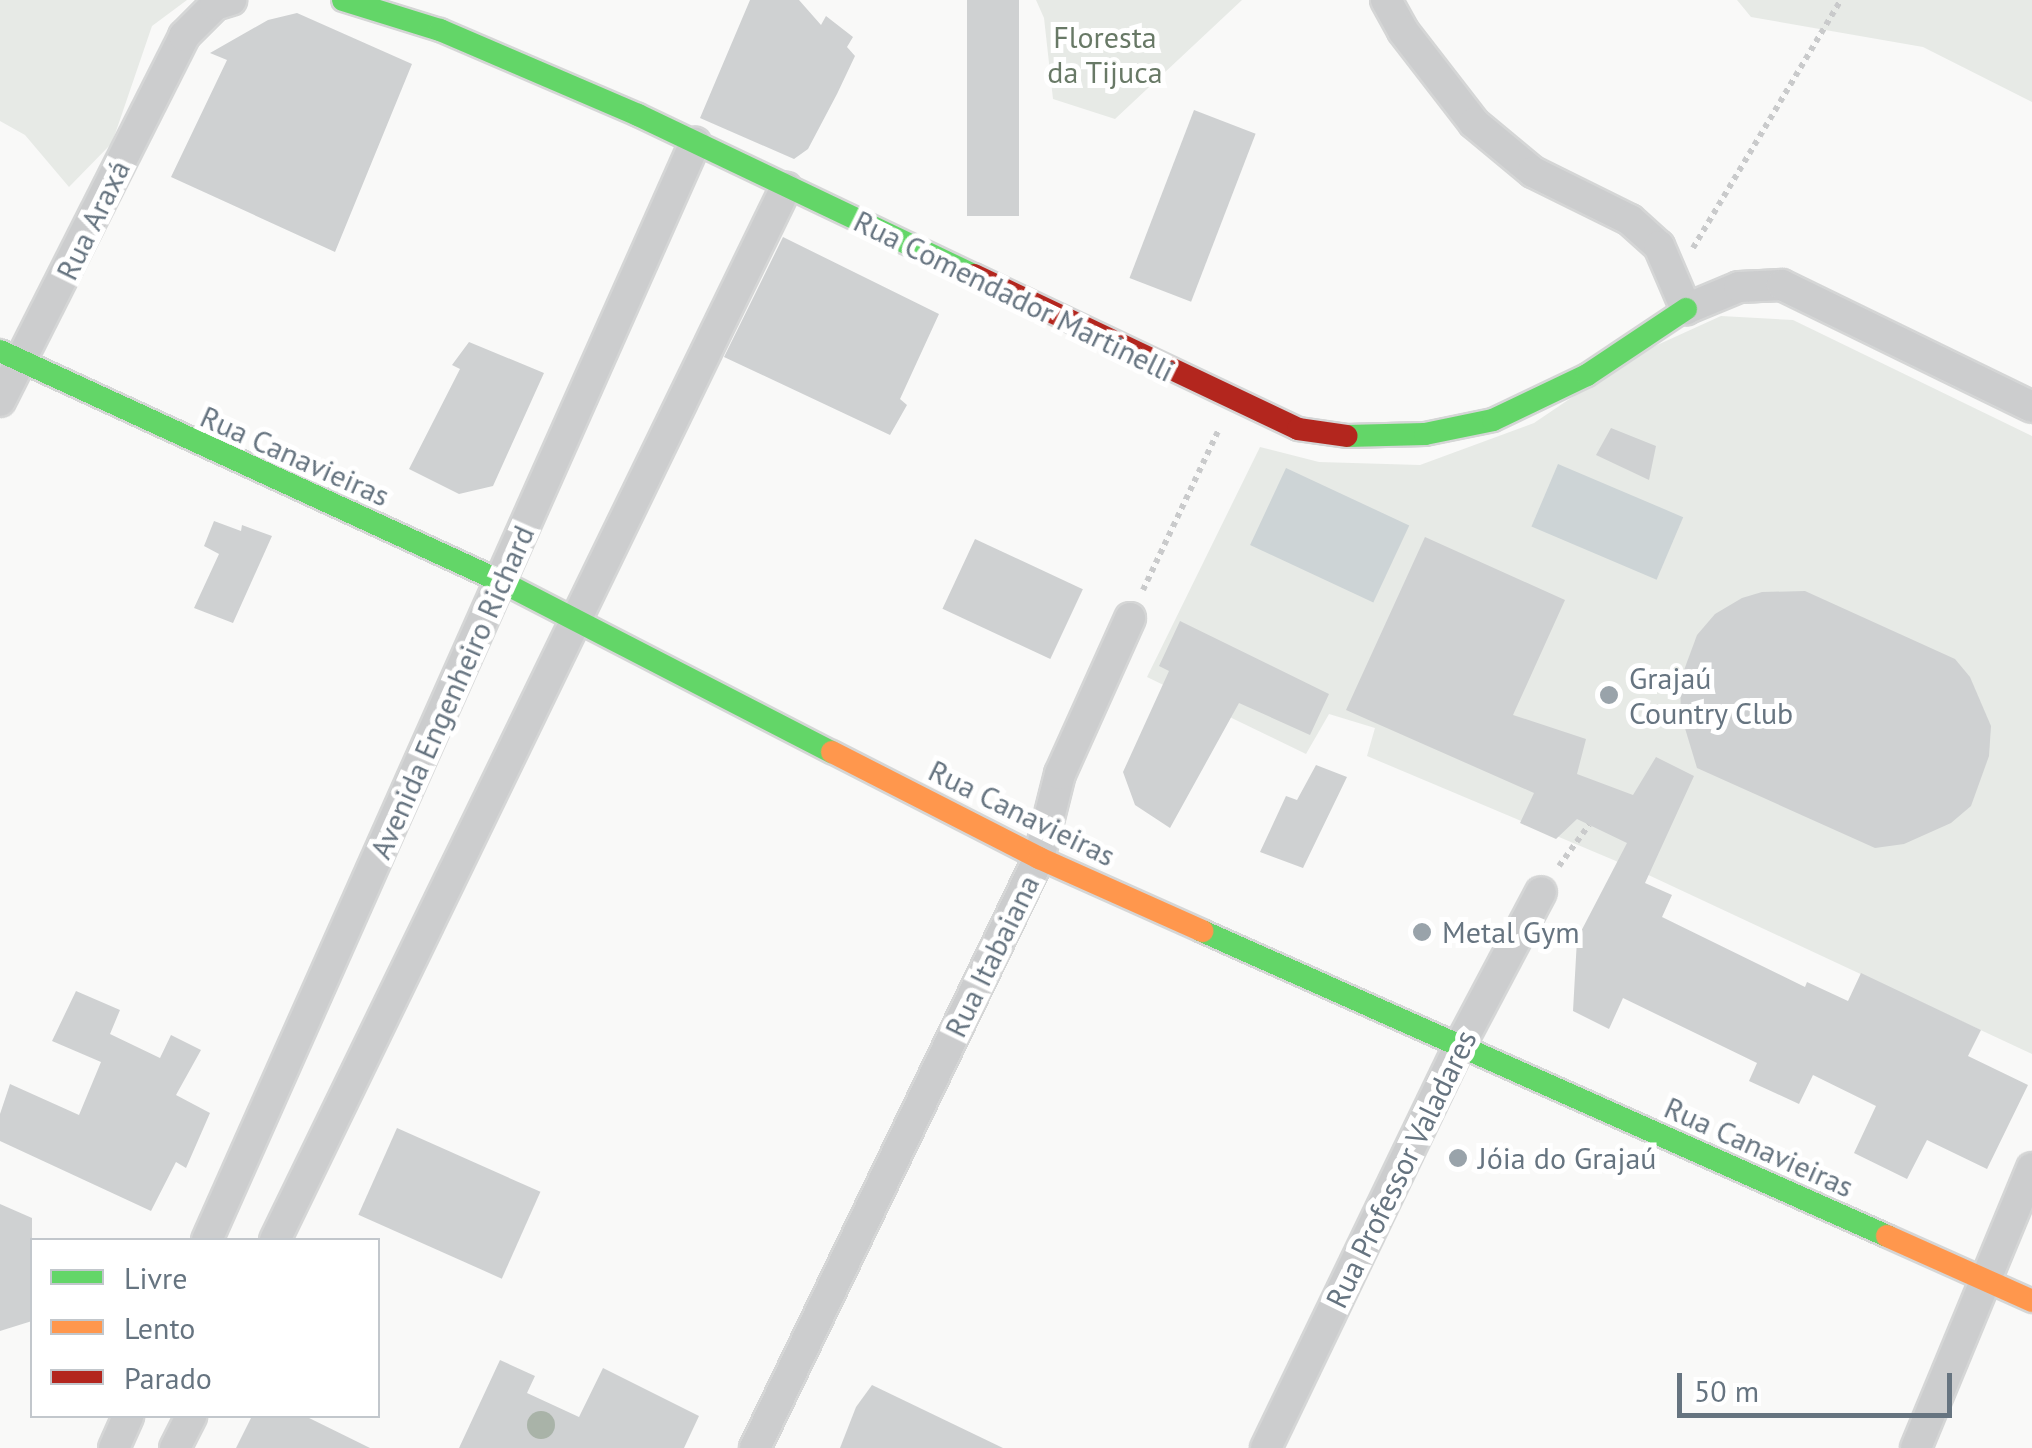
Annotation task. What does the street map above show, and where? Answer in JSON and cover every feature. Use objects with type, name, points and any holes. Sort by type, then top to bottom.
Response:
[{"type":"street","name":"Rua Araxá","points":[[0,401],[10,355],[40,327],[184,36],[215,5],[231,0]]},
{"type":"street","name":"Rua Comendador Martinelli","points":[[343,0],[440,30],[695,143],[1298,429],[1366,439],[1425,434],[1493,420],[1587,375],[1686,309]]},
{"type":"street","points":[[1386,0],[1414,47],[1474,123],[1534,172],[1630,220],[1659,246],[1686,309],[1738,287],[1782,286],[2032,407]]},
{"type":"street","name":"Avenida Engenheiro Richard","points":[[208,1238],[695,143]]},
{"type":"street","points":[[276,1238],[786,187]]},
{"type":"street","name":"Rua Canavieiras","points":[[10,355],[214,453],[502,582],[1040,858],[2032,1300]]},
{"type":"street","name":"Rua Itabaiana","points":[[756,1448],[1040,858],[1060,774],[1130,618]]},
{"type":"street","name":"Rua Professor Valadares","points":[[1266,1448],[1459,1046],[1541,892]]},
{"type":"street","points":[[1916,1448],[2032,1168]]},
{"type":"street","points":[[114,1448],[127,1418]]},
{"type":"street","points":[[175,1448],[189,1418]]},
{"type":"path","points":[[1674,279],[1841,0]]},
{"type":"path","points":[[1130,618],[1232,401]]},
{"type":"path","points":[[1541,892],[1589,825]]},
{"type":"green space","points":[[0,0],[187,0],[152,26],[112,143],[69,187],[25,135],[0,121]]},
{"type":"green space","name":"Floresta da Tijuca","points":[[1036,0],[1242,0],[1115,119],[1053,99],[1044,18]]},
{"type":"green space","points":[[1737,0],[2032,0],[2032,102],[1923,47],[1751,17]]},
{"type":"green space","name":"Grajaú Country Club","points":[[1721,316],[1793,320],[2032,436],[2032,1054],[1642,872],[1367,756],[1375,728],[1329,714],[1306,754],[1147,677],[1260,447],[1319,462],[1420,465],[1534,423],[1633,356]]},
{"type":"shaded area","points":[[1558,464],[1683,517],[1657,580],[1531,527]]},
{"type":"shaded area","points":[[1286,468],[1409,525],[1373,603],[1250,545]]},
{"type":"building","points":[[750,0],[799,0],[821,25],[826,16],[853,37],[847,47],[855,56],[837,94],[808,149],[794,159],[700,118]]},
{"type":"building","points":[[967,0],[1019,0],[1019,216],[967,216]]},
{"type":"building","points":[[297,13],[412,64],[335,252],[171,177],[227,60],[210,53],[268,20]]},
{"type":"building","points":[[1194,110],[1256,134],[1191,302],[1129,278]]},
{"type":"building","points":[[783,237],[939,314],[900,399],[907,405],[890,435],[724,357]]},
{"type":"building","points":[[469,342],[544,373],[493,486],[459,494],[409,469],[460,369],[452,365]]},
{"type":"building","points":[[1611,428],[1656,446],[1649,480],[1596,455]]},
{"type":"building","points":[[214,521],[241,531],[242,525],[272,536],[233,623],[194,608],[219,554],[204,546]]},
{"type":"building","points":[[1425,537],[1565,600],[1513,715],[1586,739],[1577,774],[1633,795],[1656,757],[1694,776],[1645,883],[1672,895],[1662,917],[1805,987],[1807,982],[1848,1001],[1861,973],[1981,1030],[1968,1056],[2028,1085],[1987,1169],[1927,1140],[1907,1179],[1854,1153],[1876,1106],[1813,1075],[1799,1104],[1749,1081],[1757,1063],[1623,998],[1609,1029],[1573,1011],[1577,939],[1627,843],[1577,819],[1556,839],[1520,823],[1534,793],[1346,710]]},
{"type":"building","points":[[975,539],[1083,589],[1050,659],[942,609]]},
{"type":"building","points":[[1805,591],[1955,659],[1970,677],[1991,726],[1989,756],[1971,806],[1951,823],[1904,844],[1875,848],[1697,768],[1681,715],[1680,681],[1697,635],[1715,614],[1742,598],[1762,592]]},
{"type":"building","points":[[1180,621],[1329,694],[1310,735],[1239,703],[1170,828],[1135,805],[1123,772],[1169,671],[1159,666]]},
{"type":"building","points":[[1316,765],[1347,777],[1303,868],[1260,852],[1286,796],[1297,800]]},
{"type":"building","points":[[76,991],[120,1010],[110,1034],[160,1058],[171,1035],[201,1050],[176,1095],[210,1113],[186,1168],[176,1162],[151,1211],[0,1141],[0,1114],[10,1084],[79,1115],[101,1062],[52,1041]]},
{"type":"building","points":[[397,1128],[540,1192],[502,1279],[358,1215]]},
{"type":"building","points":[[0,1204],[32,1218],[32,1238],[30,1322],[0,1331]]},
{"type":"building","points":[[500,1360],[535,1376],[527,1393],[579,1417],[603,1368],[699,1416],[684,1448],[459,1448]]},
{"type":"building","points":[[872,1385],[1003,1448],[840,1448],[856,1407]]},
{"type":"building","points":[[251,1418],[309,1418],[370,1448],[236,1448]]},
{"type":"traffic: fast","points":[[343,0],[440,30],[638,115],[974,275]]},
{"type":"traffic: fast","points":[[1347,436],[1425,434],[1493,420],[1587,375],[1686,309]]},
{"type":"traffic: fast","points":[[0,351],[502,582],[832,752]]},
{"type":"traffic: fast","points":[[1202,931],[1887,1236]]},
{"type":"traffic: slow","points":[[832,752],[1039,858],[1202,931]]},
{"type":"traffic: slow","points":[[1887,1236],[2032,1301]]},
{"type":"traffic: jam","points":[[974,275],[1298,429],[1347,436]]},
{"type":"place","name":"Grajaú Country Club","points":[[1609,695]]},
{"type":"place","name":"Metal Gym","points":[[1422,932]]},
{"type":"place","name":"Jóia do Grajaú","points":[[1458,1158]]}]
